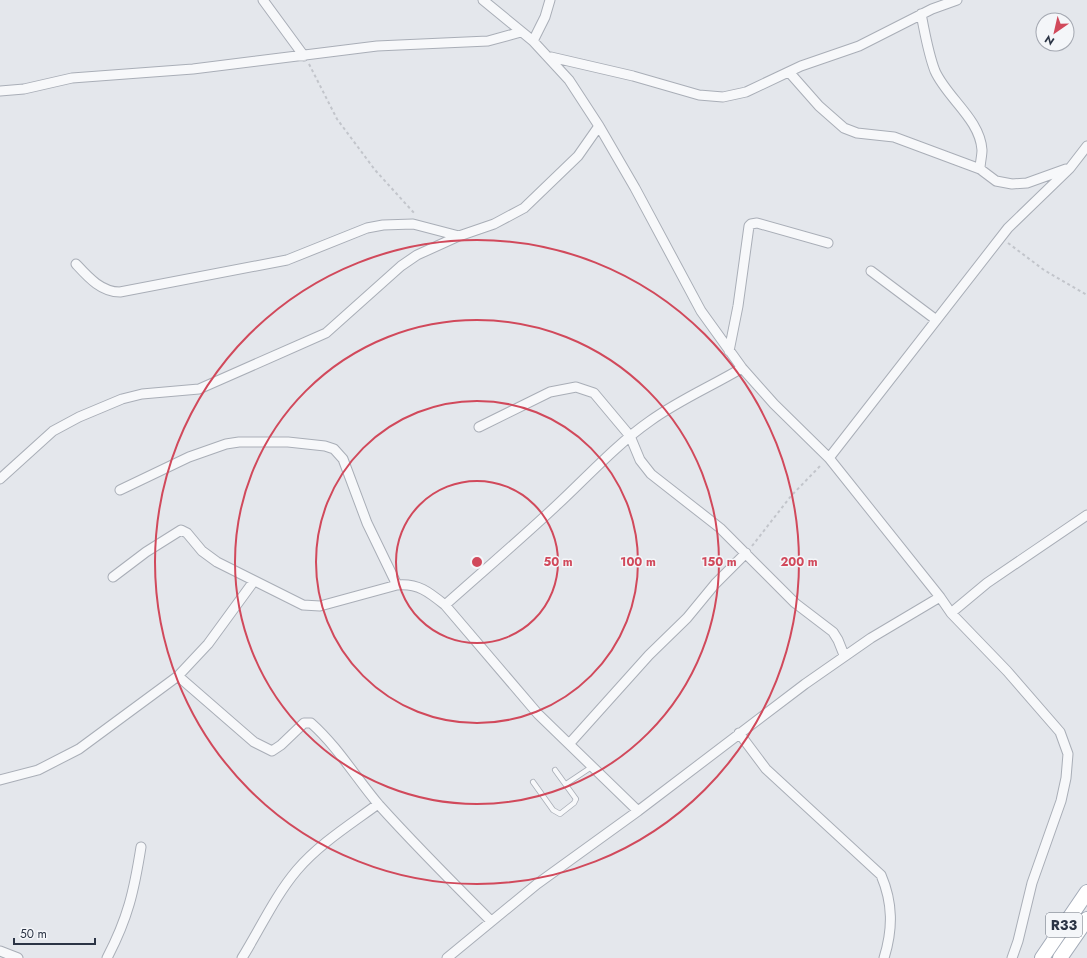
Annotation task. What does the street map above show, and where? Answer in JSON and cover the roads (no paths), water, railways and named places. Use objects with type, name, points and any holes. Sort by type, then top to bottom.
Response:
[{"type":"main road","name":"R33","points":[[1042,958],[1087,892]]},
{"type":"main road","name":"R33","points":[[1060,958],[1087,919]]},
{"type":"street","points":[[263,0],[304,56]]},
{"type":"street","points":[[483,0],[533,41],[550,57],[569,80],[599,126],[635,188],[701,311],[742,368],[774,404],[828,458],[940,596],[951,613],[1007,671],[1060,732],[1068,754],[1066,778],[1061,801],[1032,883],[1015,956]]},
{"type":"street","points":[[533,41],[545,17],[550,0]]},
{"type":"street","points":[[550,57],[633,76],[699,95],[723,97],[746,92],[789,72],[859,46],[921,14],[957,0]]},
{"type":"street","points":[[921,14],[935,71],[952,98],[970,120],[977,136],[982,150],[980,169]]},
{"type":"street","points":[[0,91],[24,89],[72,78],[193,69],[377,46],[488,41],[521,32]]},
{"type":"street","points":[[789,72],[819,106],[844,128],[857,133],[894,137],[980,169],[996,181],[1012,184],[1027,183],[1070,168]]},
{"type":"street","points":[[0,479],[53,431],[79,417],[129,398],[158,392],[199,390],[309,342],[337,324],[400,266],[417,255],[459,236],[494,224],[524,208],[578,156],[599,126]]},
{"type":"street","points":[[828,458],[1000,237],[1020,215],[1070,168],[1087,146]]},
{"type":"street","points":[[729,351],[738,306],[749,226],[756,222],[828,243]]},
{"type":"street","points":[[76,264],[101,287],[111,292],[120,292],[287,260],[367,228],[383,224],[413,224],[459,236]]},
{"type":"street","points":[[871,271],[935,319]]},
{"type":"street","points":[[445,605],[558,505],[630,436],[675,404],[690,395],[708,389],[742,368]]},
{"type":"street","points":[[479,427],[550,392],[576,387],[594,393],[630,436],[640,460],[651,474],[720,528],[796,603],[833,632],[844,655]]},
{"type":"street","points":[[120,490],[212,447],[226,444],[239,442],[288,442],[325,446],[334,449],[343,459],[366,523],[397,584]]},
{"type":"street","points":[[951,613],[987,583],[1087,515]]},
{"type":"street","points":[[113,577],[146,552],[181,530],[187,533],[208,555],[291,600],[310,606],[333,603],[397,584],[409,584],[420,587],[430,592],[445,605],[538,714],[570,743],[638,811]]},
{"type":"street","points":[[570,743],[649,655],[687,618],[715,584],[746,553]]},
{"type":"street","points":[[0,780],[38,770],[78,749],[178,676],[208,644],[254,581]]},
{"type":"street","points":[[447,958],[537,884],[638,811],[739,733],[844,655],[940,596]]},
{"type":"street","points":[[178,676],[254,742],[267,750],[276,749],[304,723],[311,723],[327,738],[378,804],[428,859],[491,921]]},
{"type":"street","points":[[739,733],[766,769],[881,875],[888,890],[891,917],[890,937],[884,958]]},
{"type":"street","points":[[242,958],[277,899],[298,869],[338,833],[378,804]]},
{"type":"street","points":[[107,958],[127,916],[136,878],[141,847]]},
{"type":"street","points":[[0,951],[18,958]]},
{"type":"lane","points":[[566,784],[593,766]]},
{"type":"lane","points":[[533,782],[553,810],[558,814],[576,800],[555,770]]}]
